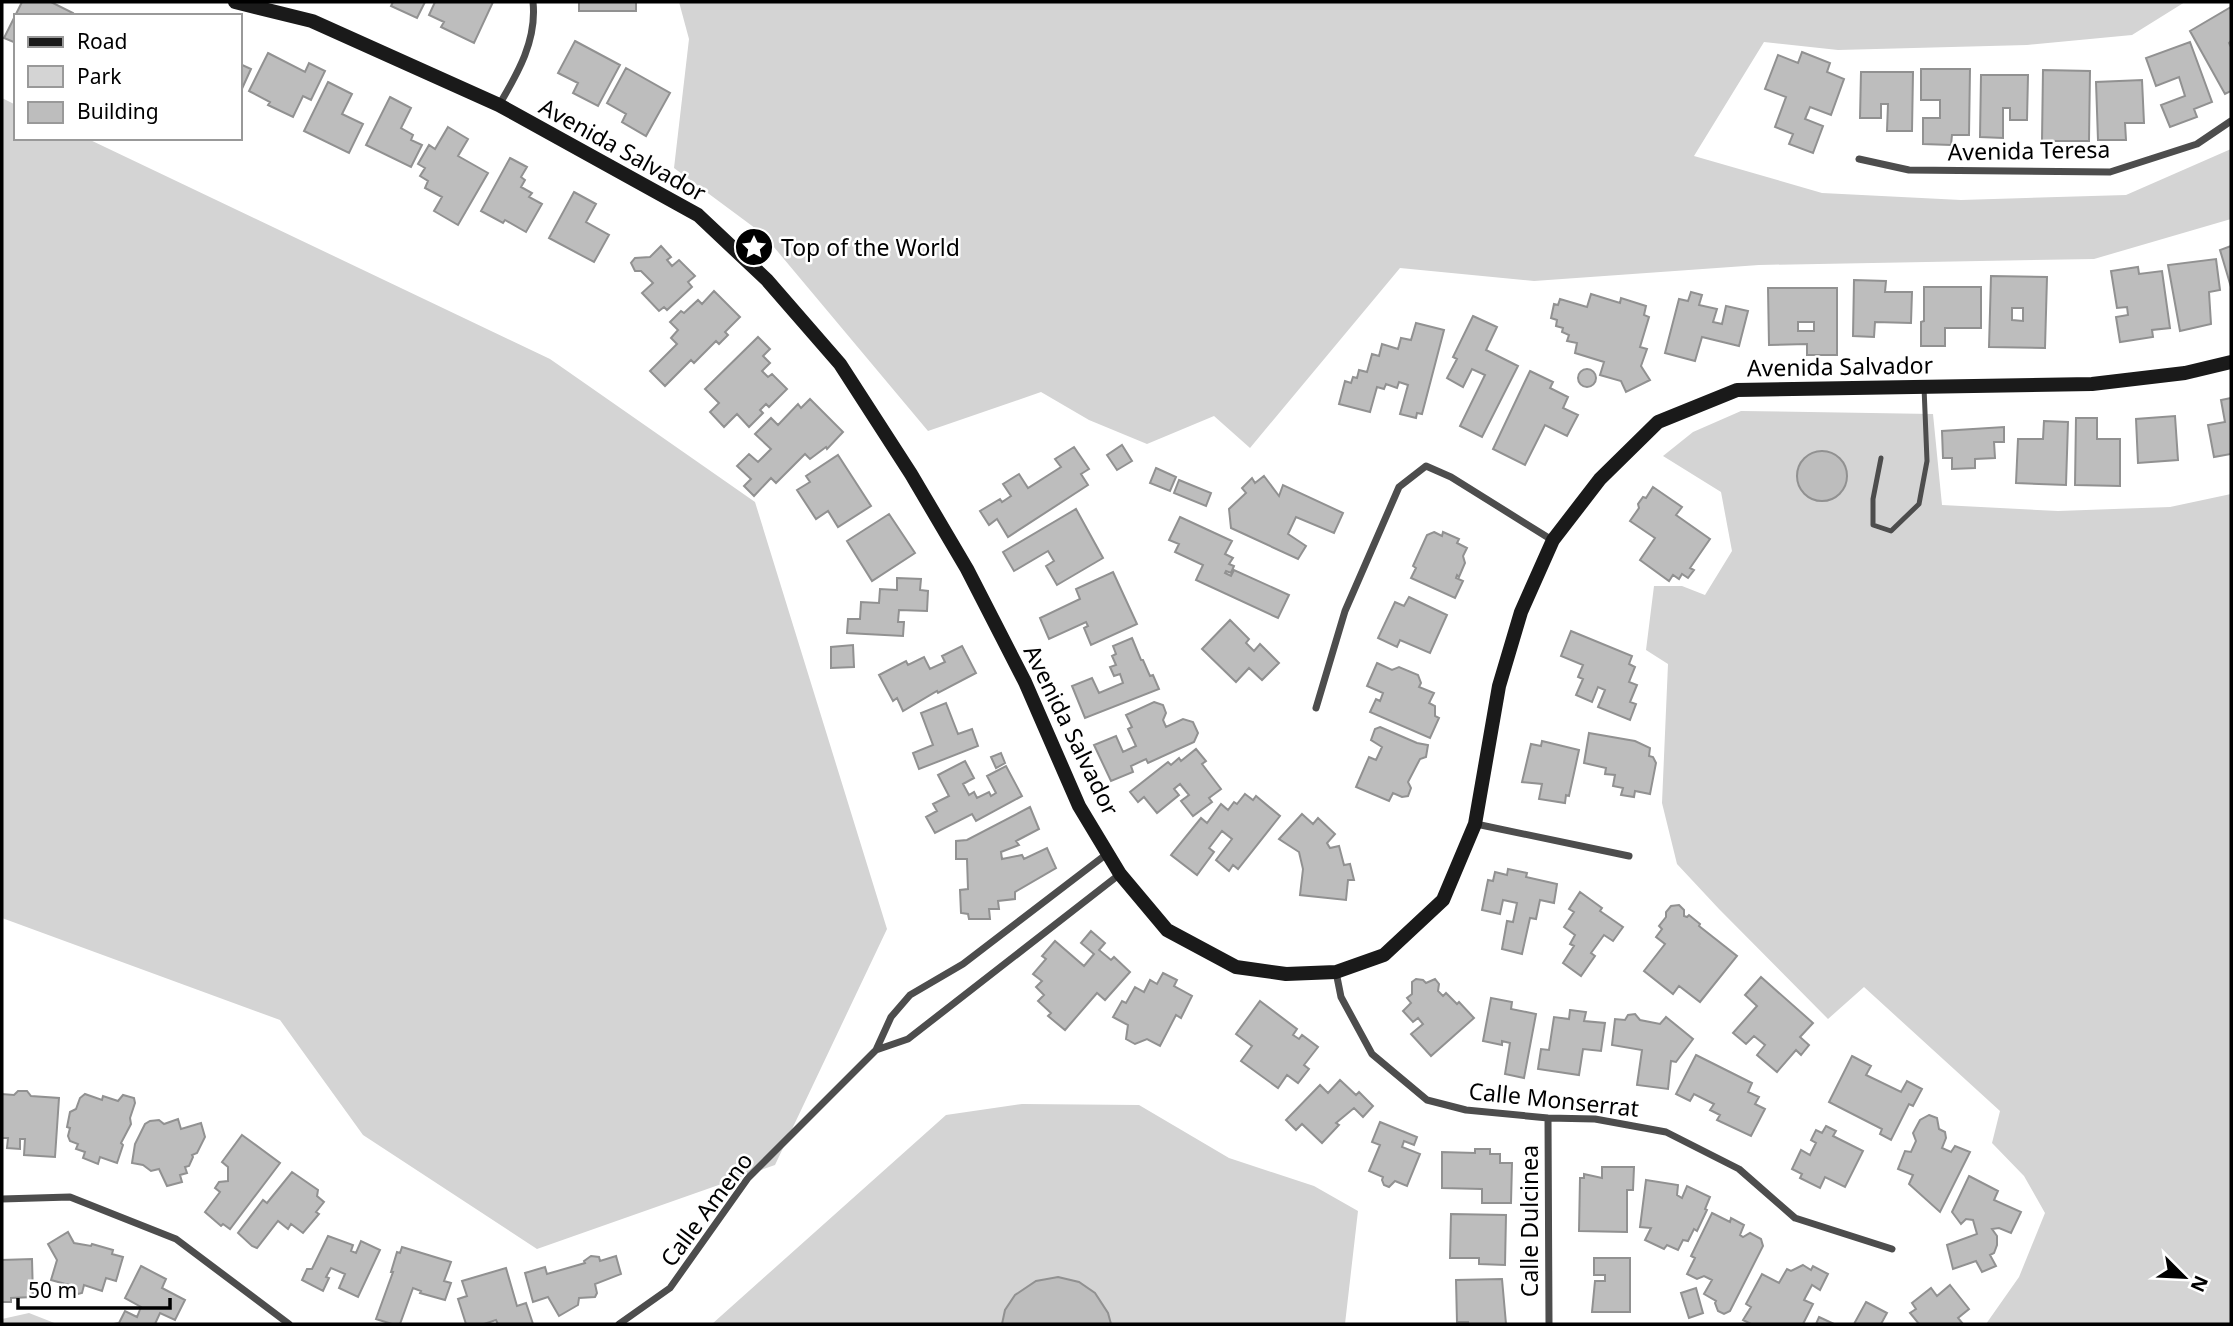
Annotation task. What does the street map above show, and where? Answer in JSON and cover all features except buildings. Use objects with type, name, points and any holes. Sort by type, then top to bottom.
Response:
[{"type":"street","name":"Avenida Salvador","points":[[235,2],[312,21],[499,105],[698,215],[767,280],[839,364],[911,474],[967,569],[1025,682],[1079,806],[1120,874],[1167,930],[1236,967],[1286,974],[1336,972],[1384,955],[1443,900],[1475,824],[1499,686],[1521,612],[1553,540],[1600,479],[1658,422],[1737,390],[2092,384],[2185,373],[2231,362]]},
{"type":"street","points":[[499,105],[528,49],[534,16],[533,2]]},
{"type":"street","name":"Avenida Teresa","points":[[1859,159],[1909,170],[2110,172],[2197,144],[2231,121]]},
{"type":"street","points":[[1316,708],[1345,611],[1399,487],[1426,466],[1451,477],[1553,540]]},
{"type":"street","points":[[1475,824],[1629,856]]},
{"type":"street","name":"Calle Ameno","points":[[619,1324],[670,1288],[748,1178],[876,1050],[891,1017],[910,995],[963,964],[1108,853]]},
{"type":"street","name":"Calle Ameno","points":[[876,1050],[908,1040],[1120,874]]},
{"type":"street","name":"Calle Monserrat","points":[[1336,972],[1341,997],[1372,1054],[1427,1100],[1466,1110],[1548,1118],[1595,1119],[1666,1132],[1739,1169],[1795,1218],[1892,1249]]},
{"type":"street","name":"Calle Dulcinea","points":[[1548,1118],[1549,1324]]},
{"type":"street","points":[[2,1199],[70,1197],[176,1239],[289,1324]]},
{"type":"lane","points":[[1881,458],[1873,499],[1873,525],[1891,531],[1919,504],[1927,461],[1924,387]]},
{"type":"green space","points":[[679,2],[2185,2],[2132,35],[2027,45],[1838,50],[1764,42],[1694,156],[1822,193],[1961,200],[2126,195],[2231,149],[2231,219],[2094,259],[1759,265],[1534,281],[1400,268],[1250,448],[1214,416],[1147,444],[1089,420],[1041,392],[928,431],[763,234],[674,168],[689,39]]},
{"type":"green space","points":[[2,98],[14,104],[14,140],[90,140],[550,359],[755,502],[887,929],[775,1165],[537,1249],[363,1135],[280,1020],[2,918]]},
{"type":"green space","points":[[1741,411],[1933,414],[1942,505],[2058,511],[2170,507],[2231,494],[2231,1324],[1986,1324],[2019,1277],[2045,1213],[2024,1176],[1992,1143],[2000,1111],[1864,987],[1828,1019],[1677,864],[1662,803],[1668,664],[1646,650],[1654,586],[1682,586],[1705,595],[1732,551],[1721,492],[1663,456],[1693,432]]},
{"type":"green space","points":[[1022,1104],[1139,1105],[1229,1158],[1314,1186],[1358,1211],[1345,1324],[712,1324],[946,1115]]},
{"type":"green space","points":[[29,1313],[57,1324],[2,1324],[2,1319]]},
{"type":"place","name":"Top of the World","points":[[754,247]]}]
